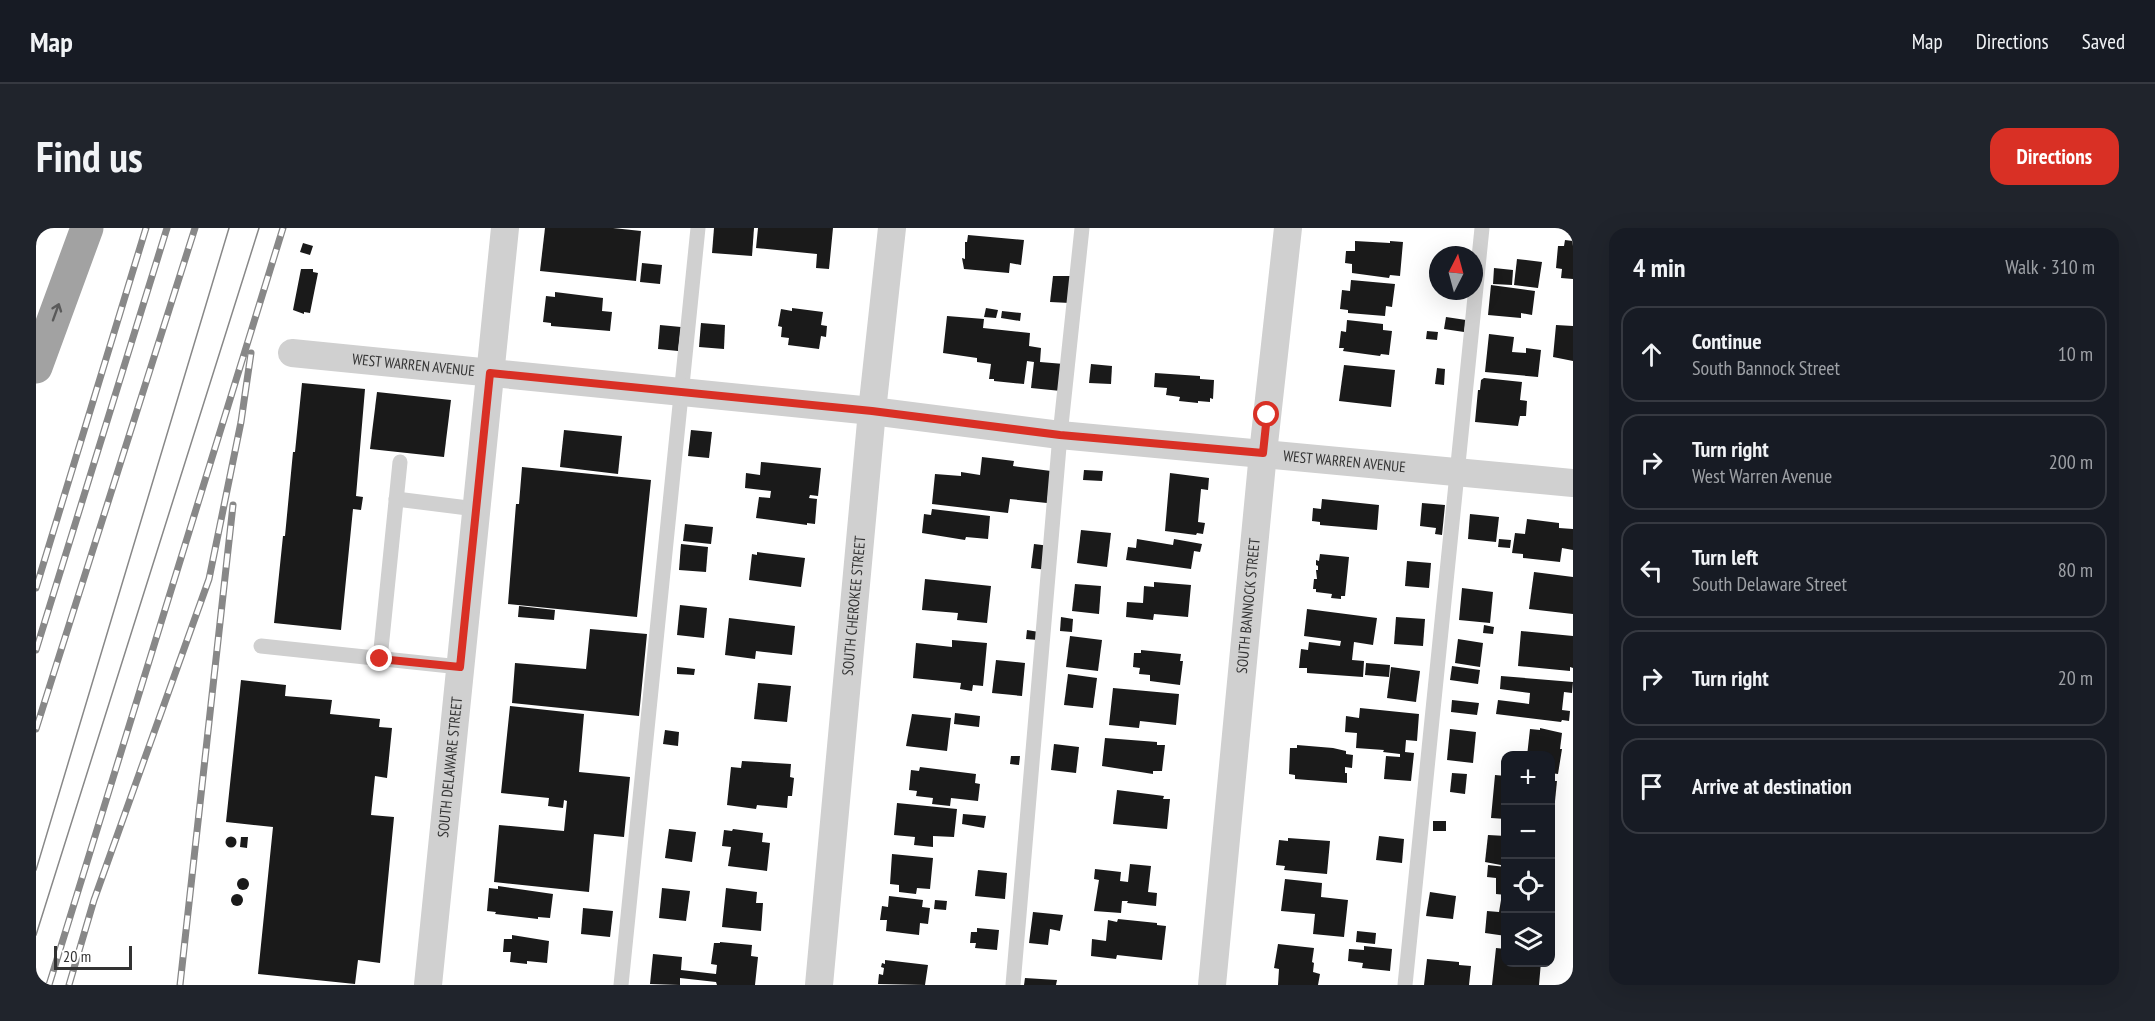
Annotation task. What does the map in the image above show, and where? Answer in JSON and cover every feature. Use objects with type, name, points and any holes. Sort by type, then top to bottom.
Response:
[{"type":"highway","points":[[36,367],[87,228]]},
{"type":"street","name":"SOUTH DELAWARE STREET","points":[[428,985],[506,228]]},
{"type":"street","name":"SOUTH CHEROKEE STREET","points":[[819,985],[872,411],[892,228]]},
{"type":"street","name":"SOUTH BANNOCK STREET","points":[[1212,985],[1263,453],[1288,228]]},
{"type":"street","name":"WEST WARREN AVENUE","points":[[292,353],[872,411],[1060,435],[1573,483]]},
{"type":"lane","points":[[621,985],[698,228]]},
{"type":"lane","points":[[1012,985],[1060,435],[1082,228]]},
{"type":"lane","points":[[1405,985],[1482,228]]},
{"type":"lane","points":[[380,659],[400,462]]},
{"type":"lane","points":[[396,499],[476,509]]},
{"type":"lane","points":[[261,646],[460,667]]},
{"type":"building","points":[[545,228],[613,228],[641,231],[636,281],[540,271]]},
{"type":"building","points":[[714,228],[754,228],[752,256],[712,253]]},
{"type":"building","points":[[758,228],[833,228],[829,269],[816,268],[817,254],[756,248]]},
{"type":"building","points":[[968,235],[1024,240],[1021,265],[1010,263],[1009,273],[964,269],[962,258],[965,259],[965,242],[967,242]]},
{"type":"building","points":[[1565,240],[1573,241],[1573,279],[1561,278],[1562,269],[1556,268],[1558,246],[1564,246]]},
{"type":"building","points":[[1355,241],[1403,242],[1400,276],[1390,275],[1389,278],[1352,273],[1352,264],[1345,263],[1346,251],[1355,251]]},
{"type":"building","points":[[303,243],[313,246],[310,255],[300,252]]},
{"type":"building","points":[[1517,259],[1542,262],[1538,288],[1514,285]]},
{"type":"building","points":[[642,263],[662,265],[660,284],[640,282]]},
{"type":"building","points":[[1494,268],[1513,270],[1512,285],[1493,284]]},
{"type":"building","points":[[301,269],[313,269],[313,272],[318,273],[310,313],[304,312],[304,314],[293,310]]},
{"type":"building","points":[[1053,276],[1073,276],[1070,303],[1050,302]]},
{"type":"building","points":[[1351,280],[1395,284],[1392,307],[1386,306],[1385,316],[1348,313],[1348,310],[1340,309],[1342,290],[1350,291]]},
{"type":"building","points":[[1491,285],[1535,291],[1532,315],[1521,313],[1521,318],[1488,315]]},
{"type":"building","points":[[555,292],[603,298],[602,311],[612,312],[610,331],[551,326],[551,323],[543,322],[546,296],[555,297]]},
{"type":"building","points":[[792,308],[823,312],[821,325],[827,326],[826,337],[821,336],[819,349],[788,345],[789,338],[781,337],[782,327],[778,326],[781,309],[792,311]]},
{"type":"building","points":[[986,308],[998,310],[996,318],[984,317]]},
{"type":"building","points":[[1002,311],[1021,313],[1020,321],[1001,318]]},
{"type":"building","points":[[947,316],[984,319],[983,328],[1030,333],[1029,346],[1041,348],[1040,362],[1064,364],[1061,391],[1031,388],[1034,362],[1027,361],[1024,384],[994,381],[994,379],[989,379],[991,364],[977,362],[977,358],[943,353]]},
{"type":"building","points":[[1446,317],[1466,320],[1464,332],[1444,329]]},
{"type":"building","points":[[1347,320],[1383,324],[1383,330],[1392,331],[1389,355],[1343,351],[1344,348],[1339,348],[1341,331],[1346,332]]},
{"type":"building","points":[[701,323],[725,325],[724,349],[699,347]]},
{"type":"building","points":[[660,325],[681,327],[678,351],[658,349]]},
{"type":"building","points":[[1556,325],[1573,326],[1573,361],[1553,357]]},
{"type":"building","points":[[1427,331],[1438,332],[1437,340],[1426,339]]},
{"type":"building","points":[[1489,334],[1514,337],[1512,352],[1526,353],[1526,348],[1541,350],[1538,377],[1485,372]]},
{"type":"building","points":[[1091,364],[1112,366],[1111,384],[1089,383]]},
{"type":"building","points":[[1344,365],[1395,370],[1391,407],[1339,401]]},
{"type":"building","points":[[1437,368],[1445,369],[1444,385],[1435,384]]},
{"type":"building","points":[[1155,373],[1200,376],[1200,379],[1214,380],[1213,399],[1210,398],[1210,402],[1198,401],[1198,403],[1179,401],[1180,397],[1166,395],[1167,388],[1154,387]]},
{"type":"building","points":[[1484,378],[1522,382],[1520,400],[1527,401],[1526,416],[1520,416],[1518,426],[1475,422],[1478,390]]},
{"type":"building","points":[[302,383],[365,389],[356,496],[363,497],[361,510],[353,509],[341,630],[274,623]]},
{"type":"building","points":[[377,392],[451,400],[444,457],[370,449]]},
{"type":"building","points":[[564,430],[622,436],[618,474],[560,467]]},
{"type":"building","points":[[691,430],[712,432],[709,458],[688,456]]},
{"type":"building","points":[[982,457],[1014,461],[1013,466],[1051,471],[1047,503],[1010,499],[1008,513],[932,504],[935,474],[961,476],[961,472],[980,475]]},
{"type":"building","points":[[761,462],[821,468],[818,496],[810,495],[809,498],[817,499],[815,524],[807,523],[807,525],[756,518],[759,497],[770,498],[771,491],[745,488],[746,473],[760,475]]},
{"type":"building","points":[[522,467],[651,480],[637,617],[508,604],[516,504],[519,504]]},
{"type":"building","points":[[1084,470],[1103,471],[1102,481],[1083,480]]},
{"type":"building","points":[[1170,473],[1209,478],[1208,490],[1201,489],[1198,522],[1205,523],[1203,534],[1165,531]]},
{"type":"building","points":[[1322,499],[1379,505],[1377,530],[1320,525],[1320,522],[1312,521],[1313,508],[1321,509]]},
{"type":"building","points":[[1422,503],[1445,505],[1442,535],[1435,534],[1436,528],[1420,526]]},
{"type":"building","points":[[932,509],[990,516],[988,539],[966,537],[965,540],[922,533],[924,514],[931,515]]},
{"type":"building","points":[[1470,514],[1499,517],[1496,542],[1468,539]]},
{"type":"building","points":[[1527,519],[1559,523],[1559,528],[1573,529],[1573,550],[1562,548],[1560,562],[1523,558],[1523,554],[1512,553],[1515,533],[1525,534]]},
{"type":"building","points":[[685,524],[713,527],[711,544],[683,541]]},
{"type":"building","points":[[1081,530],[1111,533],[1107,567],[1077,563]]},
{"type":"building","points":[[1137,539],[1173,545],[1174,539],[1202,544],[1200,552],[1194,551],[1191,569],[1126,560],[1128,547],[1136,548]]},
{"type":"building","points":[[1499,539],[1511,540],[1510,548],[1498,547]]},
{"type":"building","points":[[681,544],[708,547],[706,572],[679,570]]},
{"type":"building","points":[[1034,544],[1050,546],[1047,570],[1031,568]]},
{"type":"building","points":[[757,552],[805,558],[801,587],[749,580],[752,554],[757,555]]},
{"type":"building","points":[[1320,554],[1349,557],[1345,596],[1341,596],[1341,599],[1331,598],[1332,594],[1316,592],[1316,589],[1313,589],[1314,579],[1317,579],[1316,570],[1318,570],[1316,560],[1319,561]]},
{"type":"building","points":[[1407,561],[1431,563],[1429,588],[1405,586]]},
{"type":"building","points":[[1534,572],[1573,577],[1573,614],[1529,609]]},
{"type":"building","points":[[925,579],[991,586],[987,623],[957,620],[958,613],[922,610]]},
{"type":"building","points":[[1154,582],[1191,585],[1188,617],[1154,614],[1153,620],[1126,617],[1127,602],[1143,603],[1144,586],[1154,587]]},
{"type":"building","points":[[1075,584],[1101,586],[1099,614],[1072,611]]},
{"type":"building","points":[[1462,588],[1493,592],[1490,623],[1459,620]]},
{"type":"building","points":[[680,605],[707,608],[704,638],[677,635]]},
{"type":"building","points":[[519,606],[555,610],[554,620],[518,617]]},
{"type":"building","points":[[1307,609],[1377,618],[1373,645],[1354,642],[1352,660],[1364,661],[1363,677],[1307,673],[1307,668],[1299,668],[1301,649],[1308,650],[1309,642],[1340,646],[1341,641],[1304,636]]},
{"type":"building","points":[[1061,617],[1073,619],[1072,632],[1060,631]]},
{"type":"building","points":[[1396,617],[1425,619],[1423,646],[1394,644]]},
{"type":"building","points":[[729,618],[795,626],[792,655],[756,651],[755,659],[725,655]]},
{"type":"building","points":[[1484,625],[1494,627],[1493,634],[1483,633]]},
{"type":"building","points":[[590,629],[647,634],[639,716],[512,703],[515,663],[586,669]]},
{"type":"building","points":[[1027,630],[1039,632],[1038,640],[1026,639]]},
{"type":"building","points":[[1521,631],[1573,636],[1573,668],[1570,667],[1570,671],[1518,666]]},
{"type":"building","points":[[1070,636],[1102,640],[1098,671],[1066,667]]},
{"type":"building","points":[[1458,639],[1483,643],[1480,667],[1455,663]]},
{"type":"building","points":[[952,640],[987,643],[983,686],[973,685],[972,691],[960,689],[961,683],[913,678],[916,643],[952,647]]},
{"type":"building","points":[[1141,650],[1181,654],[1180,661],[1183,661],[1180,685],[1150,681],[1150,675],[1139,674],[1140,668],[1133,667],[1134,653],[1141,653]]},
{"type":"building","points":[[996,660],[1025,663],[1022,696],[992,693]]},
{"type":"building","points":[[1366,663],[1390,665],[1389,677],[1365,675]]},
{"type":"building","points":[[1452,666],[1480,670],[1478,684],[1450,680]]},
{"type":"building","points":[[677,667],[695,669],[694,675],[677,674]]},
{"type":"building","points":[[1391,667],[1420,671],[1416,702],[1387,698]]},
{"type":"building","points":[[1068,674],[1097,678],[1093,708],[1064,705]]},
{"type":"building","points":[[1501,676],[1573,682],[1572,693],[1564,692],[1562,710],[1570,711],[1569,721],[1496,714],[1498,700],[1529,704],[1530,693],[1500,689]]},
{"type":"building","points":[[241,680],[286,685],[285,696],[332,700],[330,714],[380,719],[379,727],[392,728],[387,778],[375,776],[371,815],[394,817],[380,963],[358,960],[355,984],[258,974],[273,827],[226,822]]},
{"type":"building","points":[[758,683],[791,686],[787,722],[754,719]]},
{"type":"building","points":[[1113,688],[1179,694],[1176,725],[1140,721],[1139,728],[1109,725]]},
{"type":"building","points":[[1452,700],[1479,703],[1477,715],[1451,712]]},
{"type":"building","points":[[510,706],[584,714],[579,772],[630,777],[624,837],[594,834],[589,892],[494,882],[499,825],[564,831],[567,801],[564,800],[563,808],[548,806],[549,798],[501,793]]},
{"type":"building","points":[[1360,708],[1419,714],[1417,741],[1406,740],[1405,752],[1414,753],[1411,781],[1384,779],[1386,756],[1400,757],[1400,754],[1383,752],[1384,750],[1356,748],[1357,733],[1345,732],[1346,716],[1359,718]]},
{"type":"building","points":[[955,713],[980,716],[979,727],[954,724]]},
{"type":"building","points":[[912,714],[951,718],[947,751],[906,746]]},
{"type":"building","points":[[1540,728],[1562,733],[1558,774],[1555,774],[1555,751],[1528,751],[1530,729],[1540,730]]},
{"type":"building","points":[[1450,729],[1476,732],[1473,763],[1447,760]]},
{"type":"building","points":[[665,730],[679,732],[678,746],[663,744]]},
{"type":"building","points":[[1105,738],[1157,742],[1157,745],[1165,745],[1162,771],[1153,771],[1153,774],[1102,766]]},
{"type":"building","points":[[1054,744],[1079,747],[1076,773],[1051,770]]},
{"type":"building","points":[[1297,745],[1333,748],[1353,755],[1352,768],[1345,767],[1347,783],[1295,779],[1295,775],[1289,774],[1290,748],[1297,748]]},
{"type":"building","points":[[1011,756],[1020,756],[1019,765],[1010,764]]},
{"type":"building","points":[[742,761],[791,764],[790,777],[794,778],[792,796],[788,796],[787,808],[757,805],[756,809],[727,805],[731,767],[741,768]]},
{"type":"building","points":[[920,767],[976,774],[975,783],[980,784],[978,801],[951,798],[950,806],[932,804],[933,798],[916,796],[917,791],[909,790],[911,770],[919,771]]},
{"type":"building","points":[[1452,773],[1467,774],[1465,794],[1450,792]]},
{"type":"building","points":[[1495,775],[1501,776],[1501,819],[1491,818]]},
{"type":"building","points":[[1117,790],[1164,796],[1163,799],[1170,799],[1167,829],[1113,824]]},
{"type":"building","points":[[897,803],[957,809],[954,837],[933,836],[933,847],[914,845],[915,837],[894,835]]},
{"type":"building","points":[[963,814],[986,816],[984,828],[962,824]]},
{"type":"building","points":[[1433,821],[1446,821],[1446,831],[1433,831]]},
{"type":"building","points":[[669,829],[696,832],[692,862],[665,858]]},
{"type":"building","points":[[733,829],[763,833],[762,842],[770,843],[767,871],[728,866],[731,847],[722,846],[724,830],[732,831]]},
{"type":"building","points":[[1488,835],[1501,836],[1501,865],[1485,862]]},
{"type":"building","points":[[1379,836],[1404,839],[1402,863],[1376,860]]},
{"type":"building","points":[[231,837],[235,838],[235,846],[231,847],[227,846],[226,842],[227,838]]},
{"type":"building","points":[[241,837],[248,837],[247,848],[240,847]]},
{"type":"building","points":[[1288,838],[1330,841],[1327,874],[1284,870],[1285,866],[1276,865],[1279,840],[1288,841]]},
{"type":"building","points":[[892,854],[933,858],[930,889],[917,888],[916,894],[899,892],[899,885],[890,884]]},
{"type":"building","points":[[1130,864],[1151,866],[1148,892],[1157,893],[1156,906],[1122,901],[1121,913],[1094,911],[1099,880],[1094,879],[1095,869],[1121,872],[1120,881],[1128,882]]},
{"type":"building","points":[[1488,865],[1501,866],[1501,894],[1496,894],[1496,878],[1487,877]]},
{"type":"building","points":[[978,870],[1007,873],[1005,899],[975,896]]},
{"type":"building","points":[[245,878],[249,884],[245,890],[241,890],[237,882]]},
{"type":"building","points":[[1285,879],[1322,883],[1321,897],[1348,900],[1344,937],[1313,934],[1315,914],[1281,911]]},
{"type":"building","points":[[498,886],[553,894],[550,918],[538,917],[538,919],[487,911],[489,888],[498,889]]},
{"type":"building","points":[[662,888],[690,891],[686,921],[659,918]]},
{"type":"building","points":[[726,888],[757,892],[756,903],[763,903],[761,931],[722,927]]},
{"type":"building","points":[[1430,892],[1456,896],[1453,919],[1426,916]]},
{"type":"building","points":[[237,894],[243,900],[237,906],[231,900]]},
{"type":"building","points":[[889,896],[923,900],[922,907],[930,908],[928,924],[920,923],[919,935],[886,931],[887,920],[880,920],[882,906],[888,907]]},
{"type":"building","points":[[935,900],[947,901],[946,910],[934,909]]},
{"type":"building","points":[[1501,900],[1501,935],[1485,933],[1487,911],[1499,912]]},
{"type":"building","points":[[583,908],[613,911],[610,937],[581,934]]},
{"type":"building","points":[[1033,912],[1063,915],[1060,931],[1050,929],[1048,945],[1029,943]]},
{"type":"building","points":[[1118,919],[1166,926],[1162,960],[1117,955],[1116,959],[1091,956],[1092,939],[1106,941],[1108,920],[1117,922]]},
{"type":"building","points":[[977,928],[999,930],[997,950],[975,948],[976,943],[970,943],[971,932],[977,932]]},
{"type":"building","points":[[1357,931],[1376,933],[1375,944],[1356,942]]},
{"type":"building","points":[[512,935],[549,941],[547,963],[510,962],[511,952],[503,952],[504,939],[512,939]]},
{"type":"building","points":[[714,943],[752,945],[751,956],[758,957],[755,985],[717,985],[716,982],[680,978],[680,985],[650,984],[653,954],[682,957],[681,970],[716,974],[717,965],[711,964]]},
{"type":"building","points":[[1278,944],[1314,948],[1313,972],[1320,974],[1318,985],[1278,985],[1279,969],[1274,968]]},
{"type":"building","points":[[1364,946],[1392,949],[1390,971],[1362,968],[1363,963],[1348,961],[1349,949],[1364,950]]},
{"type":"building","points":[[1496,948],[1501,948],[1501,967],[1541,967],[1539,985],[1492,985]]},
{"type":"building","points":[[1427,959],[1459,962],[1459,965],[1471,966],[1469,985],[1424,985]]},
{"type":"building","points":[[885,960],[928,965],[925,985],[878,984],[879,974],[883,975],[884,968],[881,967],[882,963],[885,964]]},
{"type":"building","points":[[1025,978],[1057,980],[1056,985],[1024,985]]},
{"type":"tram line","points":[[36,870],[229,228]]},
{"type":"tram line","points":[[36,935],[259,228]]},
{"type":"railway","points":[[36,588],[146,228]]},
{"type":"railway","points":[[36,650],[167,228]]},
{"type":"railway","points":[[36,729],[195,228]]},
{"type":"railway","points":[[49,985],[283,228]]},
{"type":"railway","points":[[69,985],[94,900],[209,579],[241,422],[251,353]]},
{"type":"railway","points":[[180,985],[233,505]]},
{"type":"route","points":[[380,659],[460,667],[490,373],[872,411],[1060,435],[1263,453],[1267,415]]}]
